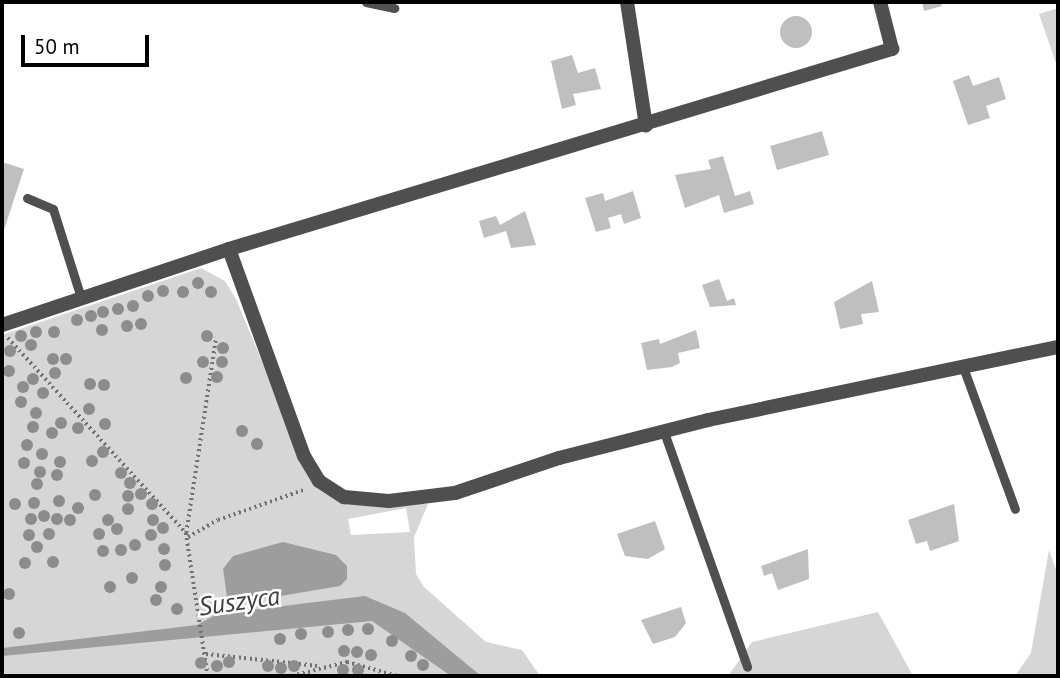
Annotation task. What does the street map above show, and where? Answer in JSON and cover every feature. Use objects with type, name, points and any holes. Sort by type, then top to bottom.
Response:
[{"type":"street","points":[[627,2],[646,126]]},
{"type":"street","points":[[2,327],[229,248],[646,126],[892,49],[880,2]]},
{"type":"street","points":[[229,248],[304,456],[323,483],[344,497],[389,501],[454,493],[664,432],[1058,347]]},
{"type":"lane","points":[[366,2],[394,8]]},
{"type":"lane","points":[[27,198],[52,209],[81,298]]},
{"type":"lane","points":[[963,367],[1015,509]]},
{"type":"lane","points":[[664,432],[747,667]]},
{"type":"path","points":[[2,327],[187,535]]},
{"type":"path","points":[[208,676],[206,654],[201,646],[187,535],[216,337]]},
{"type":"path","points":[[187,535],[218,520],[323,483]]},
{"type":"path","points":[[206,654],[318,666],[359,663],[398,676]]},
{"type":"path","points":[[292,676],[318,666]]},
{"type":"shaded area","points":[[1058,8],[1058,69],[1039,14]]},
{"type":"shaded area","points":[[201,268],[225,281],[236,299],[312,482],[345,503],[428,504],[414,537],[416,574],[424,587],[486,642],[522,650],[540,676],[2,676],[2,335]],"holes":[[[406,508],[410,532],[351,535],[348,519]]]},
{"type":"shaded area","points":[[283,542],[336,555],[347,566],[347,579],[340,586],[269,598],[227,597],[223,569],[233,556]]},
{"type":"shaded area","points":[[1049,550],[1058,575],[1058,676],[1015,676],[1031,653]]},
{"type":"shaded area","points":[[365,596],[405,613],[481,676],[451,676],[372,621],[2,656],[2,648],[197,625],[217,614]]},
{"type":"shaded area","points":[[878,612],[913,676],[728,676],[752,642]]},
{"type":"building","points":[[922,2],[940,2],[942,6],[924,11]]},
{"type":"building","points":[[796,16],[807,21],[812,32],[807,43],[796,48],[785,43],[780,32],[785,21]]},
{"type":"building","points":[[572,55],[578,73],[595,68],[601,89],[573,94],[576,105],[562,109],[551,61]]},
{"type":"building","points":[[969,75],[973,86],[999,77],[1006,99],[986,106],[990,118],[968,125],[953,81]]},
{"type":"building","points":[[822,131],[829,155],[777,170],[770,146]]},
{"type":"building","points":[[723,156],[735,196],[750,191],[754,204],[724,213],[719,195],[685,208],[675,175],[711,169],[708,160]]},
{"type":"building","points":[[2,162],[24,169],[2,236]]},
{"type":"building","points":[[633,191],[641,218],[624,224],[621,214],[608,218],[611,228],[596,232],[585,198],[603,193],[605,201]]},
{"type":"building","points":[[525,211],[536,245],[511,248],[506,231],[484,238],[479,221],[496,216],[500,225]]},
{"type":"building","points":[[719,279],[727,301],[734,298],[736,305],[710,307],[702,285]]},
{"type":"building","points":[[872,281],[879,312],[861,314],[863,324],[840,329],[834,302]]},
{"type":"building","points":[[696,330],[700,348],[678,353],[680,363],[672,367],[647,370],[641,343],[659,339],[660,344]]},
{"type":"building","points":[[954,504],[959,541],[930,551],[927,541],[916,544],[908,520]]},
{"type":"building","points":[[655,521],[665,549],[648,559],[625,556],[617,534]]},
{"type":"building","points":[[808,549],[809,579],[778,590],[772,573],[764,576],[761,566]]},
{"type":"building","points":[[681,607],[686,623],[675,637],[653,644],[641,620]]},
{"type":"water label","name":"Suszyca","points":[[239,601]]}]
